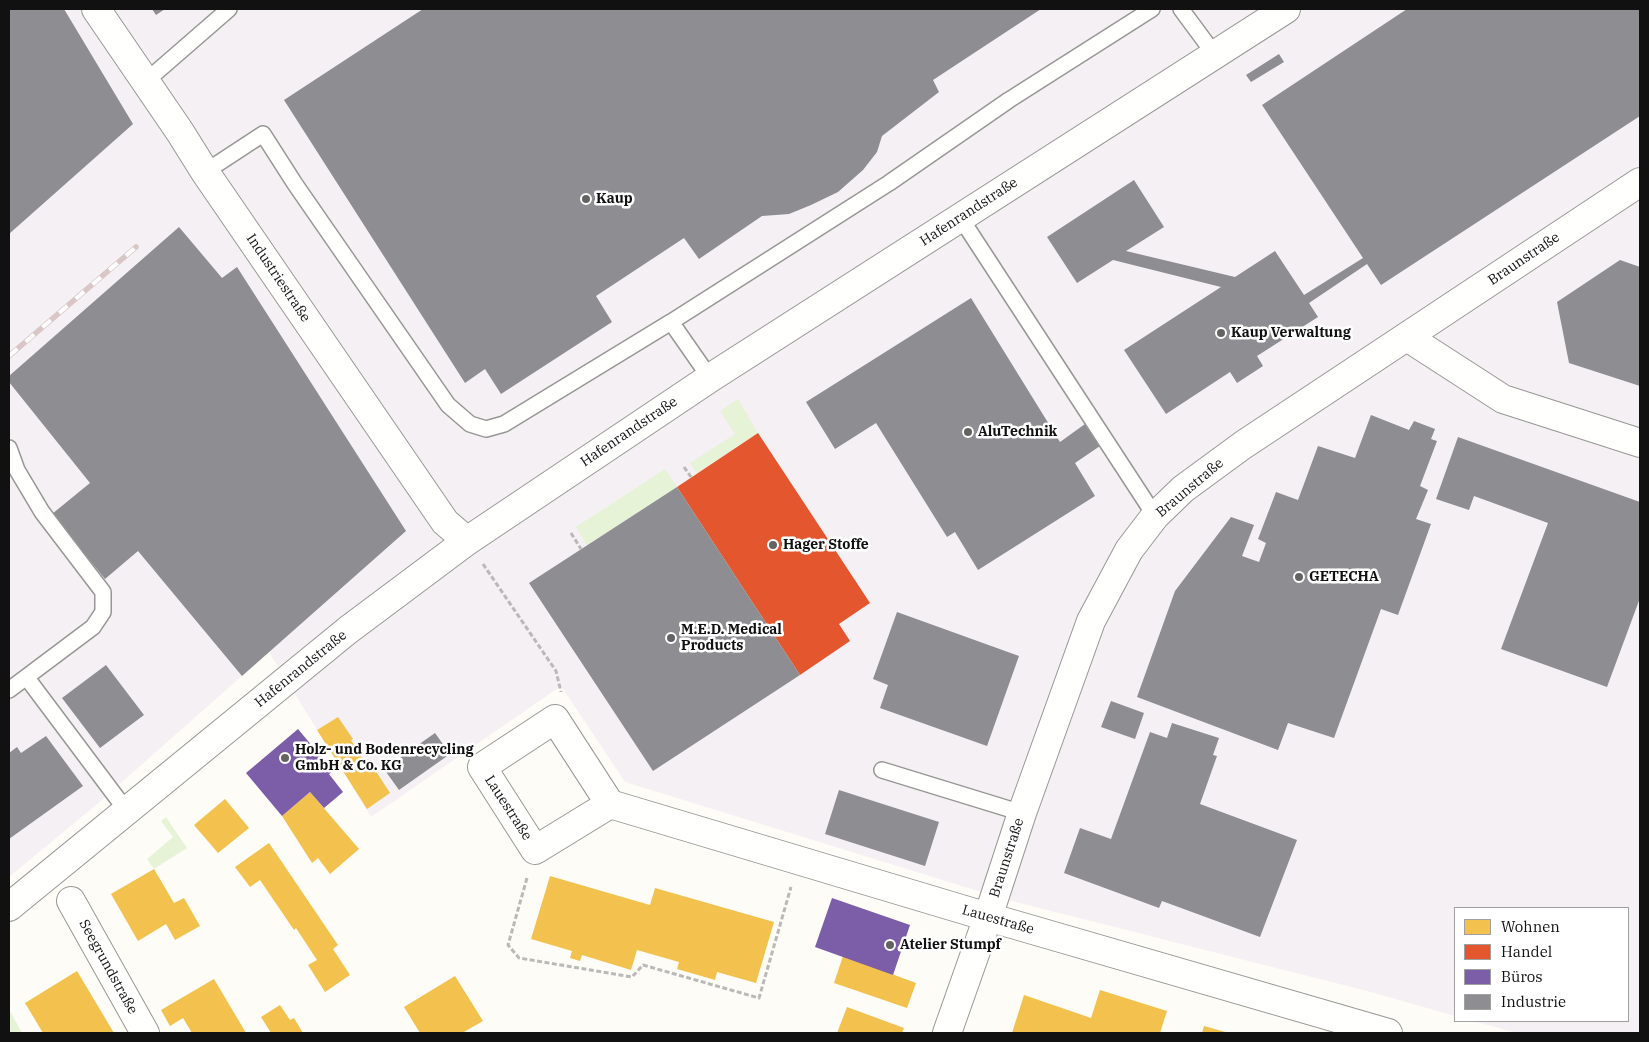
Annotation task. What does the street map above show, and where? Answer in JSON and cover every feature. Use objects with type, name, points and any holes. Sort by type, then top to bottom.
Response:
[{"type":"street","name":"Industriestraße","points":[[96,9],[205,172],[445,522],[467,541]]},
{"type":"street","name":"Hafenrandstraße","points":[[9,907],[348,630],[467,541],[710,378],[1286,9]]},
{"type":"street","name":"Braunstraße","points":[[947,1033],[1022,813],[1091,621],[1129,550],[1155,516],[1183,490],[1243,445],[1640,182]]},
{"type":"street","points":[[1407,337],[1503,399],[1640,443]]},
{"type":"street","points":[[555,719],[610,804]]},
{"type":"street","name":"Lauestraße","points":[[555,719],[482,767],[535,850],[610,804],[988,917],[1388,1033]]},
{"type":"street","name":"Seegrundstraße","points":[[71,900],[144,1033]]},
{"type":"lane","points":[[145,82],[229,9]]},
{"type":"lane","points":[[205,172],[263,134],[295,184],[448,406],[470,424],[486,429],[504,424],[671,322],[889,183],[1009,100],[1152,9]]},
{"type":"lane","points":[[1182,9],[1215,54]]},
{"type":"lane","points":[[960,217],[1155,516]]},
{"type":"lane","points":[[671,322],[710,378]]},
{"type":"lane","points":[[9,448],[17,470],[42,512],[103,592],[103,612],[93,627],[9,690]]},
{"type":"lane","points":[[27,678],[126,810]]},
{"type":"lane","points":[[882,770],[1022,813]]},
{"type":"path","points":[[684,467],[691,477]]},
{"type":"path","points":[[571,533],[581,549]]},
{"type":"path","points":[[467,541],[556,671],[562,697],[555,719]]},
{"type":"path","points":[[535,850],[508,945],[518,958],[632,977],[643,965],[759,998],[799,860]]},
{"type":"shaded area","points":[[9,9],[1640,9],[1640,1033],[1517,1033],[1477,1022],[1629,1022],[1629,907],[1454,907],[1454,1016],[1371,992],[1004,899],[625,782],[561,686],[371,817],[269,652],[96,805],[9,877]]},
{"type":"green space","points":[[738,399],[758,433],[697,473],[690,463],[735,434],[720,411]]},
{"type":"green space","points":[[665,469],[677,487],[587,545],[576,527]]},
{"type":"green space","points":[[166,817],[187,848],[154,869],[147,859],[173,837],[161,821]]},
{"type":"green space","points":[[9,1009],[22,1033],[9,1033]]},
{"type":"building: Wohnen","points":[[338,717],[353,739],[351,740],[364,761],[368,759],[390,793],[367,809],[317,730]]},
{"type":"building: Wohnen","points":[[310,792],[359,849],[330,874],[318,858],[312,863],[282,816]]},
{"type":"building: Wohnen","points":[[225,799],[249,828],[218,853],[194,825]]},
{"type":"building: Wohnen","points":[[269,843],[338,945],[333,949],[350,975],[325,992],[308,965],[317,960],[296,928],[294,930],[260,880],[250,887],[235,867]]},
{"type":"building: Wohnen","points":[[154,869],[174,903],[184,898],[200,926],[175,940],[166,924],[138,941],[111,894]]},
{"type":"building: Wohnen","points":[[550,876],[650,905],[655,888],[774,922],[756,983],[717,972],[715,980],[677,969],[679,962],[637,950],[631,970],[582,955],[580,961],[570,958],[572,951],[531,939]]},
{"type":"building: Wohnen","points":[[843,956],[916,983],[907,1008],[834,983]]},
{"type":"building: Wohnen","points":[[77,971],[114,1033],[43,1033],[25,1003]]},
{"type":"building: Wohnen","points":[[455,976],[483,1021],[462,1033],[420,1033],[404,1007]]},
{"type":"building: Wohnen","points":[[214,979],[246,1033],[192,1033],[183,1018],[170,1026],[161,1010]]},
{"type":"building: Wohnen","points":[[1100,990],[1167,1011],[1160,1033],[1012,1033],[1024,995],[1091,1018]]},
{"type":"building: Wohnen","points":[[280,1005],[290,1020],[294,1018],[303,1033],[271,1033],[261,1017]]},
{"type":"building: Wohnen","points":[[847,1007],[904,1028],[902,1033],[837,1033]]},
{"type":"building: Wohnen","points":[[1204,1026],[1229,1033],[1202,1033]]},
{"type":"building: Handel","name":"Hager Stoffe","points":[[758,433],[870,603],[839,624],[850,641],[800,675],[677,487]]},
{"type":"building: Büros","points":[[298,729],[333,771],[329,774],[343,792],[324,808],[310,792],[282,816],[246,773]]},
{"type":"building: Büros","points":[[832,898],[910,925],[893,975],[815,947]]},
{"type":"building: Industrie","points":[[9,9],[64,9],[133,124],[9,234]]},
{"type":"building: Industrie","points":[[152,9],[165,9],[156,15]]},
{"type":"building: Industrie","name":"Kaup","points":[[423,9],[1041,9],[933,80],[939,92],[882,136],[877,152],[863,170],[838,192],[789,214],[762,216],[699,259],[684,238],[596,296],[612,322],[501,394],[485,369],[465,383],[284,100]]},
{"type":"building: Industrie","points":[[1407,9],[1640,9],[1640,116],[1381,285],[1367,264],[1309,303],[1318,317],[1257,356],[1263,366],[1237,383],[1230,372],[1166,414],[1124,350],[1221,287],[1113,260],[1077,283],[1047,237],[1134,180],[1164,227],[1126,251],[1235,277],[1275,251],[1304,295],[1363,258],[1262,105]]},
{"type":"building: Industrie","points":[[1279,54],[1284,62],[1251,82],[1246,75]]},
{"type":"building: Industrie","points":[[179,227],[222,278],[237,267],[406,531],[242,676],[138,551],[105,579],[52,514],[90,483],[9,382],[9,376]]},
{"type":"building: Industrie","points":[[1620,260],[1640,267],[1640,386],[1569,363],[1557,302]]},
{"type":"building: Industrie","name":"AluTechnik","points":[[971,298],[1060,442],[1085,424],[1100,446],[1075,463],[1095,496],[978,570],[955,532],[947,537],[876,423],[835,449],[806,402]]},
{"type":"building: Industrie","name":"GETECHA","points":[[1371,415],[1409,430],[1414,421],[1435,429],[1431,439],[1437,441],[1420,486],[1428,490],[1416,519],[1431,524],[1398,615],[1381,609],[1334,738],[1288,723],[1278,750],[1137,697],[1175,591],[1231,517],[1254,525],[1242,556],[1259,562],[1266,543],[1258,539],[1276,492],[1298,500],[1318,446],[1355,458]]},
{"type":"building: Industrie","points":[[1458,437],[1640,502],[1640,598],[1607,687],[1501,649],[1548,523],[1474,496],[1469,510],[1436,499]]},
{"type":"building: Industrie","name":"M.E.D. Medical Products","points":[[677,487],[800,675],[653,771],[529,583]]},
{"type":"building: Industrie","points":[[897,612],[1019,656],[987,746],[880,708],[888,685],[873,679]]},
{"type":"building: Industrie","points":[[106,665],[144,715],[100,748],[62,698]]},
{"type":"building: Industrie","points":[[1111,701],[1144,713],[1135,739],[1101,727]]},
{"type":"building: Industrie","points":[[1172,723],[1219,738],[1213,755],[1217,756],[1200,804],[1297,840],[1260,937],[1162,901],[1159,908],[1064,873],[1080,828],[1111,839],[1150,732],[1167,738]]},
{"type":"building: Industrie","points":[[435,733],[450,754],[399,790],[384,769]]},
{"type":"building: Industrie","points":[[46,736],[83,786],[9,839],[9,753],[17,747],[21,753]]},
{"type":"building: Industrie","points":[[839,790],[939,822],[925,866],[825,834]]},
{"type":"railway","points":[[9,356],[136,247]]},
{"type":"place","name":"Kaup","points":[[586,199]]},
{"type":"place","name":"Kaup Verwaltung","points":[[1221,333]]},
{"type":"place","name":"AluTechnik","points":[[968,432]]},
{"type":"place","name":"Hager Stoffe","points":[[773,545]]},
{"type":"place","name":"GETECHA","points":[[1299,577]]},
{"type":"place","name":"M.E.D. Medical Products","points":[[671,638]]},
{"type":"place","name":"Holz- und Bodenrecycling GmbH & Co. KG","points":[[285,758]]},
{"type":"place","name":"Atelier Stumpf","points":[[890,945]]}]
